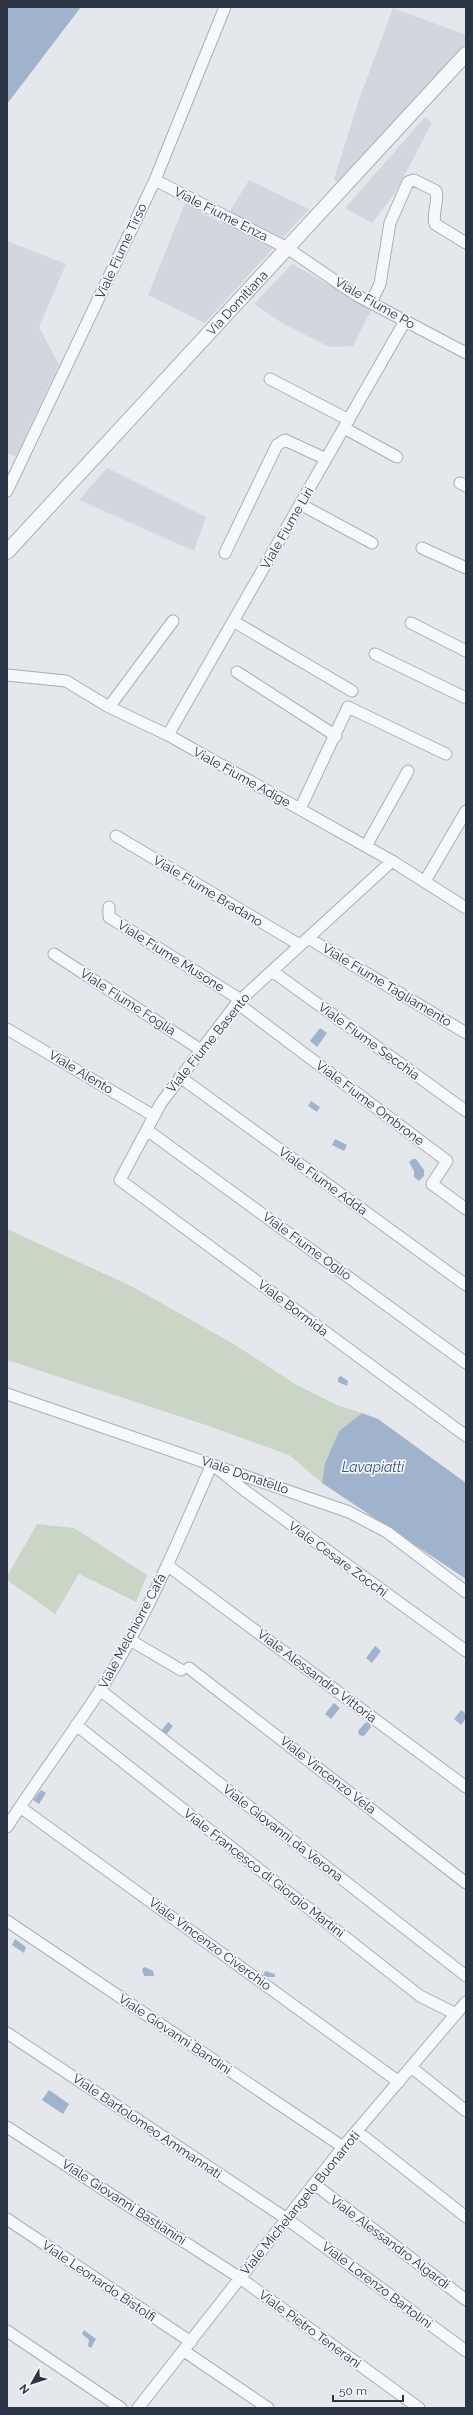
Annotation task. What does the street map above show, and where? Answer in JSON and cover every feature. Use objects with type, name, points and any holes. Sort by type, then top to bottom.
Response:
[{"type":"street","name":"Viale Fiume Tirso","points":[[7,491],[155,180],[225,7]]},
{"type":"street","name":"Via Domitiana","points":[[7,552],[466,54]]},
{"type":"street","name":"Viale Fiume Enza","points":[[155,180],[287,248]]},
{"type":"street","points":[[371,302],[380,284],[390,223],[408,182],[414,180],[436,191],[438,197],[433,215],[435,224],[466,243]]},
{"type":"street","name":"Viale Fiume Po","points":[[287,248],[371,302],[466,353]]},
{"type":"street","name":"Viale Fiume Liri","points":[[168,735],[405,321]]},
{"type":"street","points":[[270,379],[346,424],[397,457]]},
{"type":"street","points":[[225,553],[277,445],[280,442],[285,440],[326,459]]},
{"type":"street","points":[[300,504],[372,543]]},
{"type":"street","points":[[422,548],[466,568]]},
{"type":"street","points":[[109,707],[173,621]]},
{"type":"street","points":[[233,621],[352,691]]},
{"type":"street","points":[[411,623],[466,650]]},
{"type":"street","points":[[376,654],[466,698]]},
{"type":"street","points":[[237,672],[336,736]]},
{"type":"street","name":"Viale Fiume Adige","points":[[7,675],[66,681],[109,707],[168,735],[366,846],[425,881],[466,908]]},
{"type":"street","points":[[300,809],[336,736],[348,707],[446,754]]},
{"type":"street","points":[[366,846],[408,772]]},
{"type":"street","points":[[425,881],[462,827],[466,811]]},
{"type":"street","name":"Viale Fiume Bradano","points":[[116,836],[304,941]]},
{"type":"street","name":"Viale Fiume Basento","points":[[120,1180],[154,1116],[180,1077],[239,1001],[392,861]]},
{"type":"street","name":"Viale Fiume Musone","points":[[109,907],[110,917],[239,1001]]},
{"type":"street","name":"Viale Fiume Tagliamento","points":[[304,941],[466,1033]]},
{"type":"street","name":"Viale Fiume Foglia","points":[[54,954],[202,1050]]},
{"type":"street","name":"Viale Fiume Secchia","points":[[272,971],[466,1111]]},
{"type":"street","name":"Viale Fiume Ombrone","points":[[239,1001],[447,1161],[432,1184],[466,1209]]},
{"type":"street","name":"Viale Alento","points":[[7,1029],[154,1116]]},
{"type":"street","name":"Viale Fiume Adda","points":[[180,1077],[466,1285]]},
{"type":"street","name":"Viale Fiume Oglio","points":[[147,1130],[466,1363]]},
{"type":"street","name":"Viale Bormida","points":[[120,1180],[466,1436]]},
{"type":"street","name":"Viale Donatello","points":[[7,1394],[349,1512],[387,1532],[466,1592]]},
{"type":"street","name":"Viale Melchiorre Cafà","points":[[7,1827],[100,1690],[130,1640],[167,1565],[212,1464]]},
{"type":"street","name":"Viale Cesare Zocchi","points":[[212,1464],[244,1490],[466,1652]]},
{"type":"street","name":"Viale Alessandro Vittoria","points":[[167,1565],[466,1787]]},
{"type":"street","name":"Viale Vincenzo Vela","points":[[130,1640],[185,1669],[466,1883]]},
{"type":"street","name":"Viale Giovanni da Verona","points":[[100,1690],[466,1976]]},
{"type":"street","name":"Viale Francesco di Giorgio Martini","points":[[76,1725],[420,1996],[456,2014]]},
{"type":"street","name":"Viale Vincenzo Civerchio","points":[[20,1807],[399,2082]]},
{"type":"street","name":"Viale Giovanni Bandini","points":[[7,1921],[343,2147]]},
{"type":"street","name":"Viale Michelangelo Buonarroti","points":[[138,2408],[184,2352],[343,2147],[466,2002]]},
{"type":"street","name":"Viale Bartolomeo Ammannati","points":[[7,2033],[287,2219]]},
{"type":"street","points":[[411,2067],[466,2111]]},
{"type":"street","name":"Viale Giovanni Bastianini","points":[[7,2127],[240,2278]]},
{"type":"street","points":[[357,2132],[466,2217]]},
{"type":"street","name":"Viale Alessandro Algardi","points":[[314,2184],[466,2300]]},
{"type":"street","name":"Viale Leonardo Bistolfi","points":[[7,2219],[191,2342]]},
{"type":"street","name":"Viale Lorenzo Bartolini","points":[[287,2219],[466,2351]]},
{"type":"street","name":"Viale Pietro Tenerani","points":[[240,2278],[419,2408]]},
{"type":"street","points":[[7,2331],[121,2408]]},
{"type":"street","points":[[184,2352],[268,2408]]},
{"type":"shaded area","points":[[393,8],[466,35],[466,43],[337,182],[334,179],[359,100]]},
{"type":"shaded area","points":[[425,117],[432,123],[395,193],[372,223],[345,208]]},
{"type":"shaded area","points":[[249,180],[309,209],[205,323],[148,295],[185,203],[222,224]]},
{"type":"shaded area","points":[[7,241],[66,264],[39,327],[59,365],[16,456],[7,454]]},
{"type":"shaded area","points":[[292,264],[372,309],[353,346],[329,347],[282,323],[254,304]]},
{"type":"shaded area","points":[[107,468],[206,517],[194,551],[79,500]]},
{"type":"green space","points":[[7,1229],[131,1286],[232,1343],[295,1384],[337,1405],[362,1413],[339,1431],[325,1463],[322,1483],[289,1455],[203,1424],[7,1360]]},
{"type":"green space","points":[[37,1524],[74,1528],[147,1575],[136,1602],[79,1574],[55,1614],[7,1580],[7,1576]]},
{"type":"water","points":[[7,7],[81,7],[7,104]]},
{"type":"water","points":[[320,1028],[327,1033],[317,1047],[310,1041]]},
{"type":"water","points":[[311,1101],[320,1107],[317,1112],[308,1106]]},
{"type":"water","points":[[335,1139],[347,1145],[344,1151],[332,1145]]},
{"type":"water","points":[[416,1159],[424,1170],[424,1176],[419,1181],[414,1177],[414,1171],[409,1162]]},
{"type":"water","points":[[341,1376],[348,1381],[347,1386],[338,1382],[338,1378]]},
{"type":"water","name":"Lavapiatti","points":[[362,1413],[378,1419],[466,1483],[466,1579],[322,1483],[325,1463],[339,1431]]},
{"type":"water","points":[[375,1646],[381,1651],[372,1663],[366,1658]]},
{"type":"water","points":[[334,1703],[340,1708],[331,1719],[325,1714]]},
{"type":"water","points":[[461,1710],[466,1714],[466,1718],[461,1725],[454,1719]]},
{"type":"water","points":[[168,1722],[173,1726],[166,1735],[161,1731]]},
{"type":"water","points":[[368,1722],[371,1727],[364,1736],[359,1735],[358,1731],[365,1723]]},
{"type":"water","points":[[41,1790],[46,1793],[39,1804],[33,1800]]},
{"type":"water","points":[[15,1939],[26,1947],[24,1953],[12,1945]]},
{"type":"water","points":[[145,1967],[153,1971],[154,1976],[144,1976],[142,1969]]},
{"type":"water","points":[[265,1971],[275,1974],[275,1977],[263,1977]]},
{"type":"water","points":[[49,2090],[69,2104],[63,2114],[42,2100]]},
{"type":"water","points":[[84,2330],[96,2339],[91,2348],[88,2346],[89,2340],[82,2334]]}]
